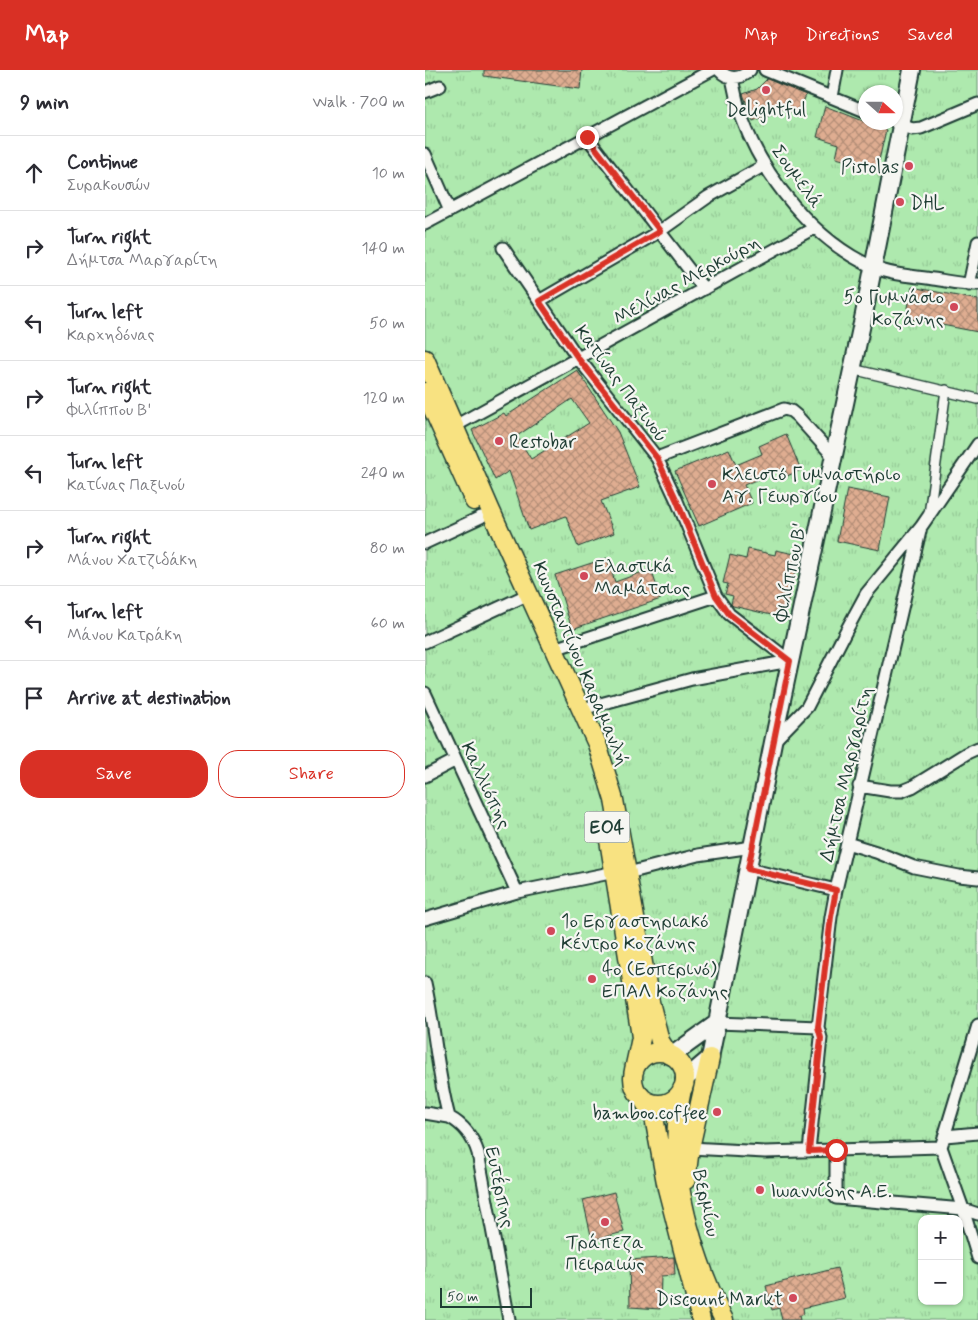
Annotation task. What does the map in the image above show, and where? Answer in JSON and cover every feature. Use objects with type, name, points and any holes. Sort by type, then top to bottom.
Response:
[{"type":"main road","name":"Φιλίππου Β'","points":[[903,102],[912,70]]},
{"type":"main road","name":"Φιλίππου Β'","points":[[710,1058],[773,742],[873,267],[896,130]]},
{"type":"main road","name":"Κωνσταντίνου Καραμανλή","points":[[425,359],[481,517],[554,649],[597,744],[611,787],[641,1038],[634,1070]]},
{"type":"main road","name":"Κωνσταντίνου Καραμανλή","points":[[425,392],[448,427],[524,596],[594,766],[621,872],[652,1010],[661,1041],[665,1050],[670,1055]]},
{"type":"main road","points":[[634,1070],[640,1060],[647,1056],[657,1053],[670,1055],[717,1023]]},
{"type":"main road","name":"ΕΟ4","points":[[670,1055],[680,1065],[683,1085]]},
{"type":"main road","points":[[640,1095],[647,1101],[660,1104],[673,1100],[683,1085],[710,1058]]},
{"type":"main road","points":[[688,1225],[685,1205],[685,1184],[690,1148],[710,1058]]},
{"type":"main road","name":"ΕΟ4","points":[[634,1070],[633,1083],[640,1095]]},
{"type":"main road","name":"Βερμίου","points":[[683,1085],[678,1107],[675,1144],[682,1196],[688,1225],[723,1320]]},
{"type":"main road","name":"Βερμίου","points":[[640,1095],[654,1117],[667,1188],[701,1320]]},
{"type":"street","points":[[425,224],[712,70]]},
{"type":"street","points":[[719,70],[732,78],[745,75],[750,70]]},
{"type":"street","points":[[765,70],[858,108]]},
{"type":"street","points":[[832,97],[837,70]]},
{"type":"street","name":"Σουμελά","points":[[732,78],[742,118],[765,165],[785,194],[814,228],[873,267],[894,273],[974,285]]},
{"type":"street","points":[[425,92],[440,86]]},
{"type":"street","points":[[903,126],[912,129],[921,128],[978,104]]},
{"type":"street","points":[[587,137],[704,289]]},
{"type":"street","points":[[425,154],[450,211]]},
{"type":"street","points":[[539,301],[660,231],[708,197],[765,165]]},
{"type":"street","name":"Μελίνας Μερκούρη","points":[[448,427],[814,228]]},
{"type":"street","points":[[974,285],[978,242]]},
{"type":"street","name":"Κατίνας Παξινού","points":[[503,248],[578,358],[657,458],[716,596],[729,614],[790,661]]},
{"type":"street","points":[[852,369],[978,399]]},
{"type":"street","points":[[929,515],[946,390]]},
{"type":"street","points":[[657,458],[784,409],[791,411],[797,416],[834,457]]},
{"type":"street","points":[[773,742],[807,707],[846,630],[867,594],[921,527],[978,444]]},
{"type":"street","points":[[425,543],[481,517]]},
{"type":"street","name":"Δήμτσα Μαργαρίτη","points":[[809,1151],[821,1038],[818,1027],[831,917],[859,786],[921,527]]},
{"type":"street","points":[[425,642],[524,596]]},
{"type":"street","points":[[554,649],[716,596]]},
{"type":"street","points":[[582,709],[692,679],[790,661]]},
{"type":"street","name":"Καλλιόπης","points":[[425,693],[517,892]]},
{"type":"street","points":[[859,786],[902,791],[978,748]]},
{"type":"street","points":[[425,776],[456,760]]},
{"type":"street","points":[[847,842],[914,867],[978,878]]},
{"type":"street","points":[[425,918],[517,892],[621,872],[698,854],[753,848]]},
{"type":"street","points":[[748,869],[836,890]]},
{"type":"street","points":[[425,983],[432,1013],[443,1093],[449,1117],[425,1113]]},
{"type":"street","points":[[717,1023],[818,1027]]},
{"type":"street","points":[[978,1025],[943,1142],[978,1258]]},
{"type":"street","name":"Ευτέρπης","points":[[449,1117],[466,1130],[475,1145],[509,1320]]},
{"type":"street","points":[[690,1148],[765,1152],[836,1150],[943,1142],[978,1133]]},
{"type":"street","points":[[836,1150],[837,1198],[963,1209],[978,1214]]},
{"type":"green space","points":[[425,70],[978,70],[978,1320],[425,1320]]},
{"type":"building","points":[[484,70],[582,70],[580,89],[484,76]]},
{"type":"building","points":[[767,79],[806,95],[798,115],[784,109],[753,121],[743,94],[757,89]]},
{"type":"building","points":[[825,106],[858,119],[858,130],[886,130],[877,169],[836,158],[839,144],[817,137]]},
{"type":"building","points":[[912,287],[978,300],[978,332],[906,318]]},
{"type":"building","points":[[577,370],[618,432],[640,487],[601,501],[614,533],[578,547],[566,516],[529,530],[509,471],[495,480],[472,430],[504,413],[506,416]],"holes":[[[572,399],[589,423],[531,459],[517,436]]]},
{"type":"building","name":"Κλειστό Γυμναστήριο Αγ. Γεωργίου","points":[[786,434],[801,470],[787,476],[784,468],[744,485],[752,503],[699,526],[675,471],[729,449],[736,465],[762,454],[759,446]]},
{"type":"building","points":[[847,489],[890,497],[880,550],[837,541]]},
{"type":"building","points":[[748,549],[775,555],[776,550],[799,555],[784,618],[733,606],[731,604],[733,596],[725,594],[728,584],[723,583],[730,555],[746,559]]},
{"type":"building","points":[[607,558],[615,582],[651,569],[661,599],[572,629],[555,575]]},
{"type":"building","name":"Τράπεζα Πειραιώς","points":[[614,1192],[624,1232],[592,1240],[583,1200]]},
{"type":"building","points":[[674,1257],[675,1275],[661,1276],[660,1309],[630,1307],[629,1260]]},
{"type":"building","points":[[837,1268],[845,1298],[803,1308],[804,1314],[799,1316],[800,1320],[782,1320],[779,1308],[772,1310],[766,1286]]},
{"type":"place","name":"Delightful","points":[[766,90]]},
{"type":"place","name":"Pistolas","points":[[909,166]]},
{"type":"place","name":"DHL","points":[[900,202]]},
{"type":"place","name":"5o Γυμνάσιο Κοζάνης","points":[[954,307]]},
{"type":"place","name":"Restobar","points":[[499,441]]},
{"type":"place","name":"Κλειστό Γυμναστήριο Αγ. Γεωργίου","points":[[712,484]]},
{"type":"place","name":"Ελαστικά Μαμάτσιος","points":[[584,576]]},
{"type":"place","name":"1ο Εργαστηριακό Κέντρο Κοζάνης","points":[[551,931]]},
{"type":"place","name":"4ο (Εσπερινό) ΕΠΑΛ Κοζάνης","points":[[592,979]]},
{"type":"place","name":"bamboo.coffee","points":[[717,1112]]},
{"type":"place","name":"Ιωαννίδης Α.Ε.","points":[[760,1190]]},
{"type":"place","name":"Τράπεζα Πειραιώς","points":[[605,1222]]},
{"type":"place","name":"Discount Markt","points":[[793,1298]]},
{"type":"route","points":[[587,137],[660,231],[539,301],[578,358],[657,458],[716,596],[729,614],[790,661],[748,869],[836,890],[818,1027],[821,1038],[809,1151],[836,1150]]}]
